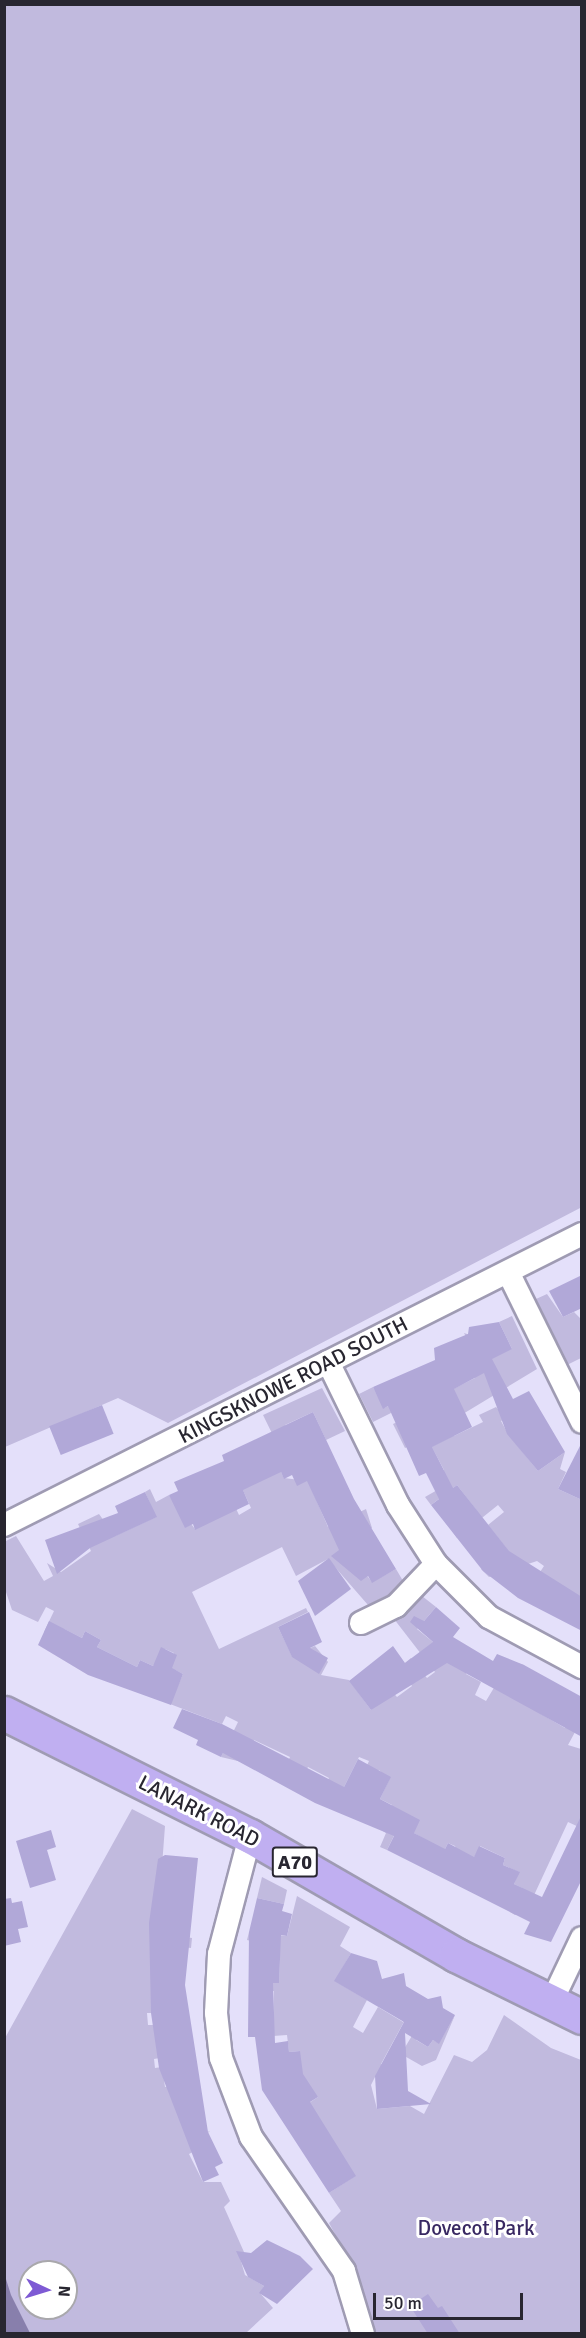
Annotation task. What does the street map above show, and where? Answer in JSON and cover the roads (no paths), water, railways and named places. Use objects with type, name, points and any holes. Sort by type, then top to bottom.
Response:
[{"type":"main road","name":"LANARK ROAD","points":[[4,1713],[250,1836],[550,2005],[582,2017]]},
{"type":"street","name":"KINGSKNOWE ROAD SOUTH","points":[[4,1525],[582,1234]]},
{"type":"street","points":[[507,1272],[582,1422]]},
{"type":"street","points":[[328,1362],[398,1505],[436,1564],[489,1617],[582,1667]]},
{"type":"street","points":[[361,1623],[396,1606],[436,1564]]},
{"type":"street","points":[[250,1836],[219,1954],[216,2013],[221,2058],[250,2137],[344,2271],[363,2334]]},
{"type":"street","points":[[550,2005],[582,1938]]},
{"type":"park label","name":"Dovecot Park","points":[[476,2228]]}]
